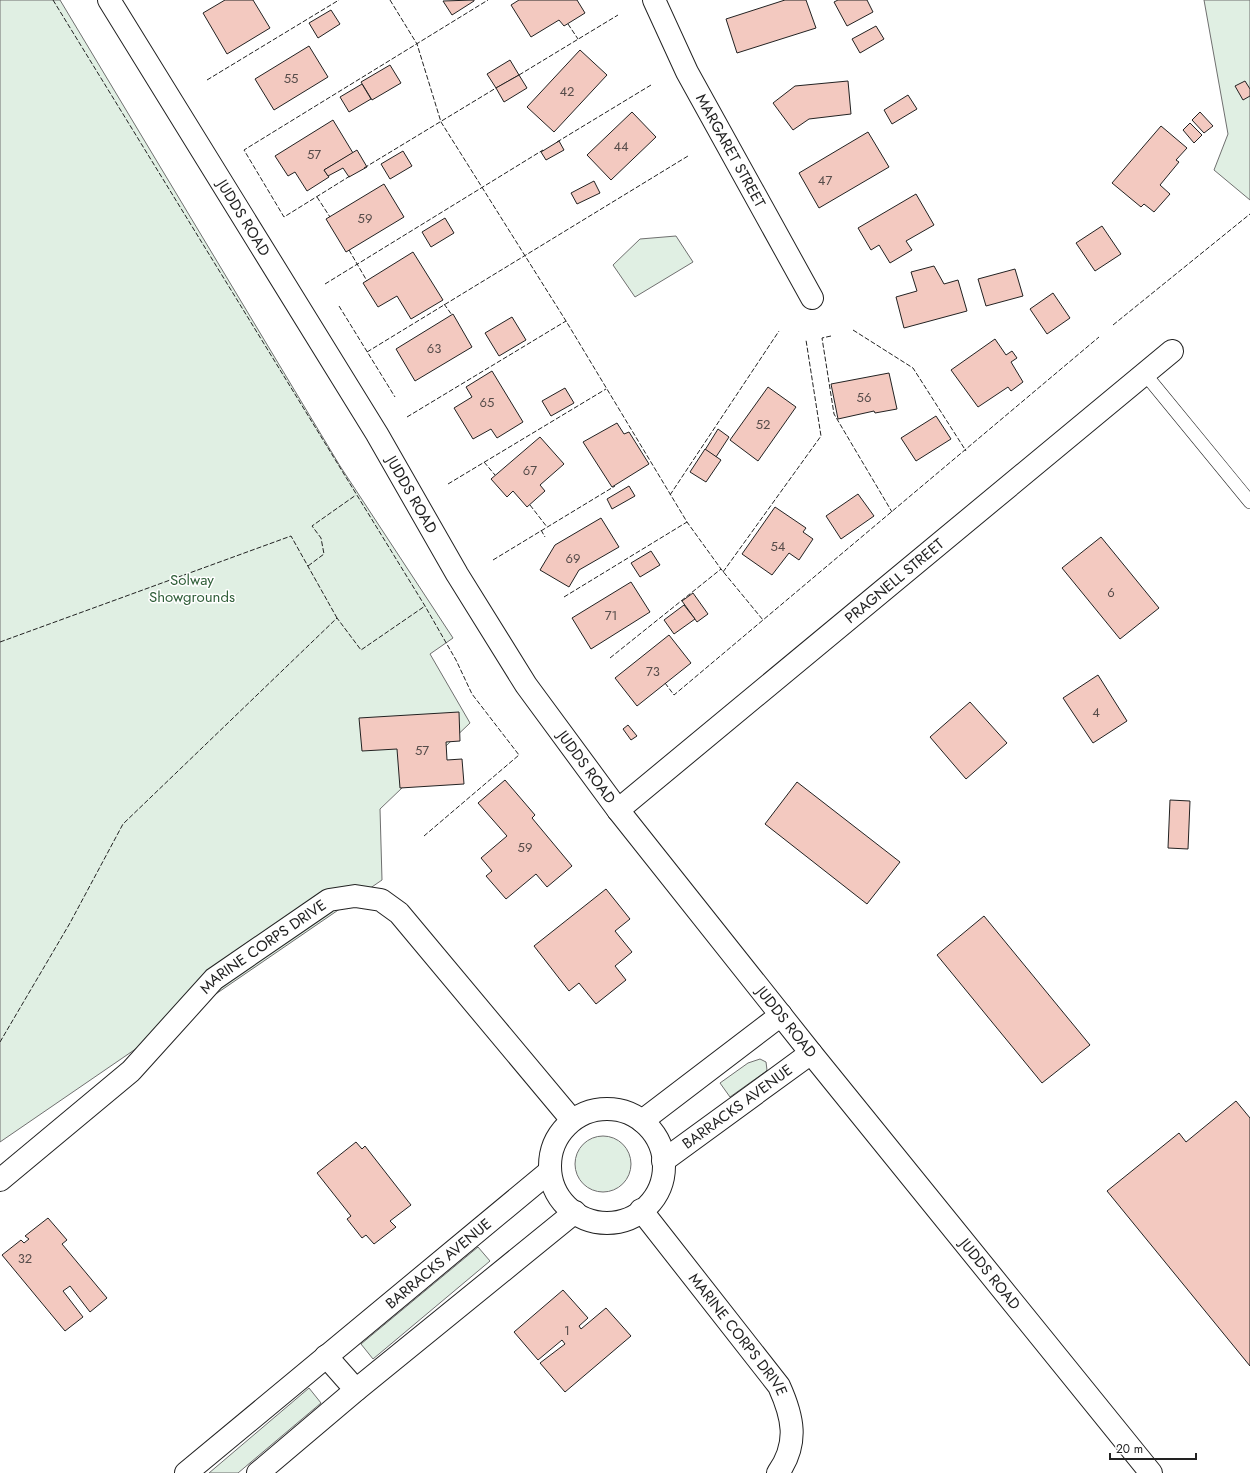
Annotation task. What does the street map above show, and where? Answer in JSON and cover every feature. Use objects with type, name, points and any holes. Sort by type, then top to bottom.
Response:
[{"type":"street","name":"JUDDS ROAD","points":[[109,0],[377,434],[457,574],[526,685],[618,810],[811,1054],[1151,1473]]},
{"type":"street","name":"MARGARET STREET","points":[[654,0],[687,72],[812,298]]},
{"type":"street","name":"PRAGNELL STREET","points":[[618,810],[1172,351]]},
{"type":"street","name":"MARINE CORPS DRIVE","points":[[0,1180],[131,1071],[214,978],[329,900],[355,896],[381,900],[399,914],[572,1120]]},
{"type":"street","points":[[642,1121],[781,1015]]},
{"type":"street","name":"BARRACKS AVENUE","points":[[663,1160],[811,1054]]},
{"type":"street","points":[[608,1109],[626,1112],[642,1121],[654,1134],[662,1151],[664,1169],[660,1187],[650,1202],[641,1210],[620,1221],[600,1222],[582,1217],[566,1206],[555,1190],[550,1171],[551,1152],[559,1135],[572,1120],[589,1112],[608,1109]]},
{"type":"street","name":"BARRACKS AVENUE","points":[[186,1473],[550,1171]]},
{"type":"street","name":"MARINE CORPS DRIVE","points":[[641,1210],[779,1386],[790,1411],[792,1437],[786,1462],[778,1473]]},
{"type":"street","points":[[258,1473],[356,1390],[575,1212]]},
{"type":"street","points":[[326,1356],[356,1390]]},
{"type":"lane","points":[[1145,374],[1250,502]]},
{"type":"green space","name":"Solway Showgrounds","points":[[0,0],[60,0],[340,466],[453,638],[430,654],[470,723],[380,809],[382,880],[0,1142]]},
{"type":"green space","points":[[1204,0],[1250,0],[1250,200],[1214,170],[1228,134]]},
{"type":"green space","points":[[676,236],[693,262],[635,297],[613,265],[640,239]]},
{"type":"green space","points":[[760,1059],[766,1062],[767,1070],[730,1097],[720,1083],[748,1063]]},
{"type":"green space","points":[[597,1136],[609,1136],[619,1140],[627,1148],[631,1158],[631,1170],[627,1180],[619,1188],[609,1192],[597,1192],[587,1188],[579,1180],[575,1170],[575,1158],[579,1148],[587,1140]]},
{"type":"green space","points":[[478,1247],[490,1261],[373,1359],[361,1344]]},
{"type":"green space","points":[[309,1388],[321,1403],[238,1473],[209,1473]]},
{"type":"building","points":[[225,0],[253,0],[270,28],[227,54],[203,13]]},
{"type":"building","points":[[474,0],[452,15],[443,1]]},
{"type":"building","points":[[519,0],[577,0],[585,13],[564,26],[559,20],[531,37],[511,5]]},
{"type":"building","points":[[785,0],[806,0],[816,28],[737,53],[726,19]]},
{"type":"building","points":[[838,0],[867,0],[873,12],[847,26],[834,2]]},
{"type":"building","points":[[331,10],[340,24],[318,38],[309,23]]},
{"type":"building","points":[[876,26],[884,39],[860,53],[852,39]]},
{"type":"building","points":[[309,46],[328,77],[274,110],[255,79]]},
{"type":"building","points":[[580,50],[607,75],[554,132],[527,107]]},
{"type":"building","points":[[510,60],[519,75],[496,88],[487,74]]},
{"type":"building","points":[[390,65],[401,83],[372,100],[361,82]]},
{"type":"building","points":[[519,75],[527,88],[504,102],[496,88]]},
{"type":"building","points":[[848,81],[851,114],[809,119],[793,130],[773,103],[795,86]]},
{"type":"building","points":[[1245,81],[1250,89],[1250,96],[1243,100],[1235,86]]},
{"type":"building","points":[[362,84],[371,99],[349,112],[340,97]]},
{"type":"building","points":[[908,95],[917,109],[892,124],[884,110]]},
{"type":"building","points":[[632,112],[656,137],[611,180],[587,155]]},
{"type":"building","points":[[1200,112],[1213,126],[1204,133],[1192,120]]},
{"type":"building","points":[[333,120],[353,153],[324,170],[329,177],[307,191],[295,172],[288,176],[275,156]]},
{"type":"building","points":[[1190,123],[1202,135],[1194,143],[1183,130]]},
{"type":"building","points":[[1161,126],[1187,148],[1176,160],[1179,162],[1160,185],[1170,194],[1154,212],[1144,204],[1141,207],[1112,183]]},
{"type":"building","points":[[868,132],[889,167],[819,208],[799,173]]},
{"type":"building","points":[[559,141],[564,150],[546,160],[541,152]]},
{"type":"building","points":[[357,150],[367,167],[349,177],[343,168],[328,176],[324,170]]},
{"type":"building","points":[[403,151],[412,166],[390,179],[381,164]]},
{"type":"building","points":[[594,181],[600,193],[577,204],[571,193]]},
{"type":"building","points":[[384,184],[404,217],[346,252],[326,219]]},
{"type":"building","points":[[916,194],[934,225],[906,241],[912,250],[890,263],[879,245],[871,250],[858,228]]},
{"type":"building","points":[[445,218],[454,233],[431,247],[422,232]]},
{"type":"building","points":[[1102,226],[1121,254],[1095,271],[1076,243]]},
{"type":"building","points":[[413,252],[443,300],[411,319],[397,296],[378,307],[363,283]]},
{"type":"building","points":[[934,266],[944,284],[958,280],[967,311],[904,328],[896,297],[917,291],[911,272]]},
{"type":"building","points":[[1015,269],[1023,296],[986,306],[978,279]]},
{"type":"building","points":[[1053,293],[1070,318],[1047,334],[1030,309]]},
{"type":"building","points":[[453,314],[472,347],[415,381],[396,349]]},
{"type":"building","points":[[512,317],[526,340],[499,356],[485,333]]},
{"type":"building","points":[[995,339],[1006,355],[1012,351],[1017,358],[1011,362],[1023,382],[1011,391],[1008,387],[978,407],[951,370]]},
{"type":"building","points":[[492,371],[523,422],[497,438],[491,429],[473,439],[454,408],[472,397],[466,387]]},
{"type":"building","points":[[889,373],[897,409],[875,413],[874,411],[838,419],[831,384]]},
{"type":"building","points":[[768,387],[796,407],[758,461],[730,440]]},
{"type":"building","points":[[565,388],[574,403],[551,416],[542,401]]},
{"type":"building","points":[[936,416],[951,439],[916,461],[901,438]]},
{"type":"building","points":[[617,423],[624,434],[629,432],[649,464],[612,487],[583,442]]},
{"type":"building","points":[[718,429],[729,437],[716,457],[705,450]]},
{"type":"building","points":[[540,437],[564,464],[540,485],[545,491],[527,507],[513,491],[507,497],[491,479]]},
{"type":"building","points":[[705,449],[721,460],[706,482],[690,472]]},
{"type":"building","points":[[629,486],[635,496],[612,509],[607,499]]},
{"type":"building","points":[[858,494],[874,516],[841,539],[826,516]]},
{"type":"building","points":[[775,507],[806,528],[803,532],[813,539],[799,560],[789,553],[772,575],[742,554]]},
{"type":"building","points":[[601,518],[619,547],[579,570],[569,587],[540,570],[555,545]]},
{"type":"building","points":[[1101,537],[1159,608],[1120,639],[1062,568]]},
{"type":"building","points":[[651,551],[660,565],[640,577],[631,563]]},
{"type":"building","points":[[631,582],[650,612],[591,649],[572,618]]},
{"type":"building","points":[[693,593],[708,614],[697,622],[682,601]]},
{"type":"building","points":[[684,605],[695,619],[674,634],[664,620]]},
{"type":"building","points":[[669,635],[691,663],[637,706],[615,678]]},
{"type":"building","points":[[1098,675],[1127,721],[1093,743],[1063,698]]},
{"type":"building","points":[[970,702],[1007,743],[966,779],[930,737]]},
{"type":"building","points":[[459,712],[460,741],[446,742],[447,760],[462,759],[464,784],[400,788],[397,749],[362,751],[359,718]]},
{"type":"building","points":[[628,725],[637,736],[631,740],[623,729]]},
{"type":"building","points":[[505,780],[535,815],[532,818],[572,866],[547,887],[536,874],[506,899],[486,876],[492,871],[481,858],[507,836],[478,803]]},
{"type":"building","points":[[797,782],[900,862],[867,904],[765,824]]},
{"type":"building","points":[[1170,800],[1190,801],[1188,849],[1168,848]]},
{"type":"building","points":[[606,889],[630,919],[615,931],[632,952],[615,966],[626,980],[596,1004],[579,983],[569,991],[534,946]]},
{"type":"building","points":[[984,916],[1090,1045],[1042,1083],[937,955]]},
{"type":"building","points":[[1236,1101],[1250,1118],[1250,1366],[1107,1191],[1179,1133],[1186,1142]]},
{"type":"building","points":[[356,1142],[362,1149],[365,1146],[411,1205],[390,1221],[396,1227],[374,1244],[366,1235],[362,1238],[347,1219],[351,1216],[317,1173]]},
{"type":"building","points":[[48,1218],[67,1240],[62,1244],[107,1298],[90,1312],[70,1286],[63,1291],[83,1317],[65,1331],[2,1255],[21,1240],[24,1243],[29,1239],[25,1236]]},
{"type":"building","points":[[563,1290],[588,1318],[579,1326],[581,1329],[606,1308],[631,1336],[565,1392],[540,1363],[565,1344],[562,1340],[538,1360],[514,1332]]},
{"type":"fence","points":[[53,0],[425,606],[456,660],[472,694],[519,755],[424,836]]},
{"type":"fence","points":[[207,80],[339,0]]},
{"type":"fence","points":[[390,0],[417,44],[441,122],[566,321],[687,522],[721,569],[763,620]]},
{"type":"fence","points":[[350,176],[284,217],[244,150],[488,0]]},
{"type":"fence","points":[[519,75],[618,15]]},
{"type":"fence","points":[[568,24],[578,39]]},
{"type":"fence","points":[[557,142],[651,85]]},
{"type":"fence","points":[[364,168],[496,88]]},
{"type":"fence","points":[[325,284],[543,150]]},
{"type":"fence","points":[[367,352],[688,156]]},
{"type":"fence","points":[[317,197],[330,217]]},
{"type":"fence","points":[[1113,325],[1250,214]]},
{"type":"fence","points":[[349,250],[367,281]]},
{"type":"fence","points":[[444,304],[452,315]]},
{"type":"fence","points":[[339,306],[395,397]]},
{"type":"fence","points":[[407,417],[566,321]]},
{"type":"fence","points":[[853,330],[913,368],[966,451]]},
{"type":"fence","points":[[670,495],[779,331]]},
{"type":"fence","points":[[831,336],[822,338],[834,414],[892,512]]},
{"type":"fence","points":[[665,683],[674,695],[1099,337]]},
{"type":"fence","points":[[723,572],[821,436],[806,340]]},
{"type":"fence","points":[[448,484],[606,389]]},
{"type":"fence","points":[[484,462],[495,475]]},
{"type":"fence","points":[[493,560],[615,486]]},
{"type":"fence","points":[[308,566],[324,554],[321,538],[312,526],[356,495]]},
{"type":"fence","points":[[530,505],[547,527]]},
{"type":"fence","points":[[564,597],[687,522]]},
{"type":"fence","points":[[541,530],[545,537]]},
{"type":"fence","points":[[0,642],[291,536],[337,618]]},
{"type":"fence","points":[[610,658],[721,569]]},
{"type":"fence","points":[[0,1042],[70,923],[123,824],[337,618],[361,650],[425,606]]}]
